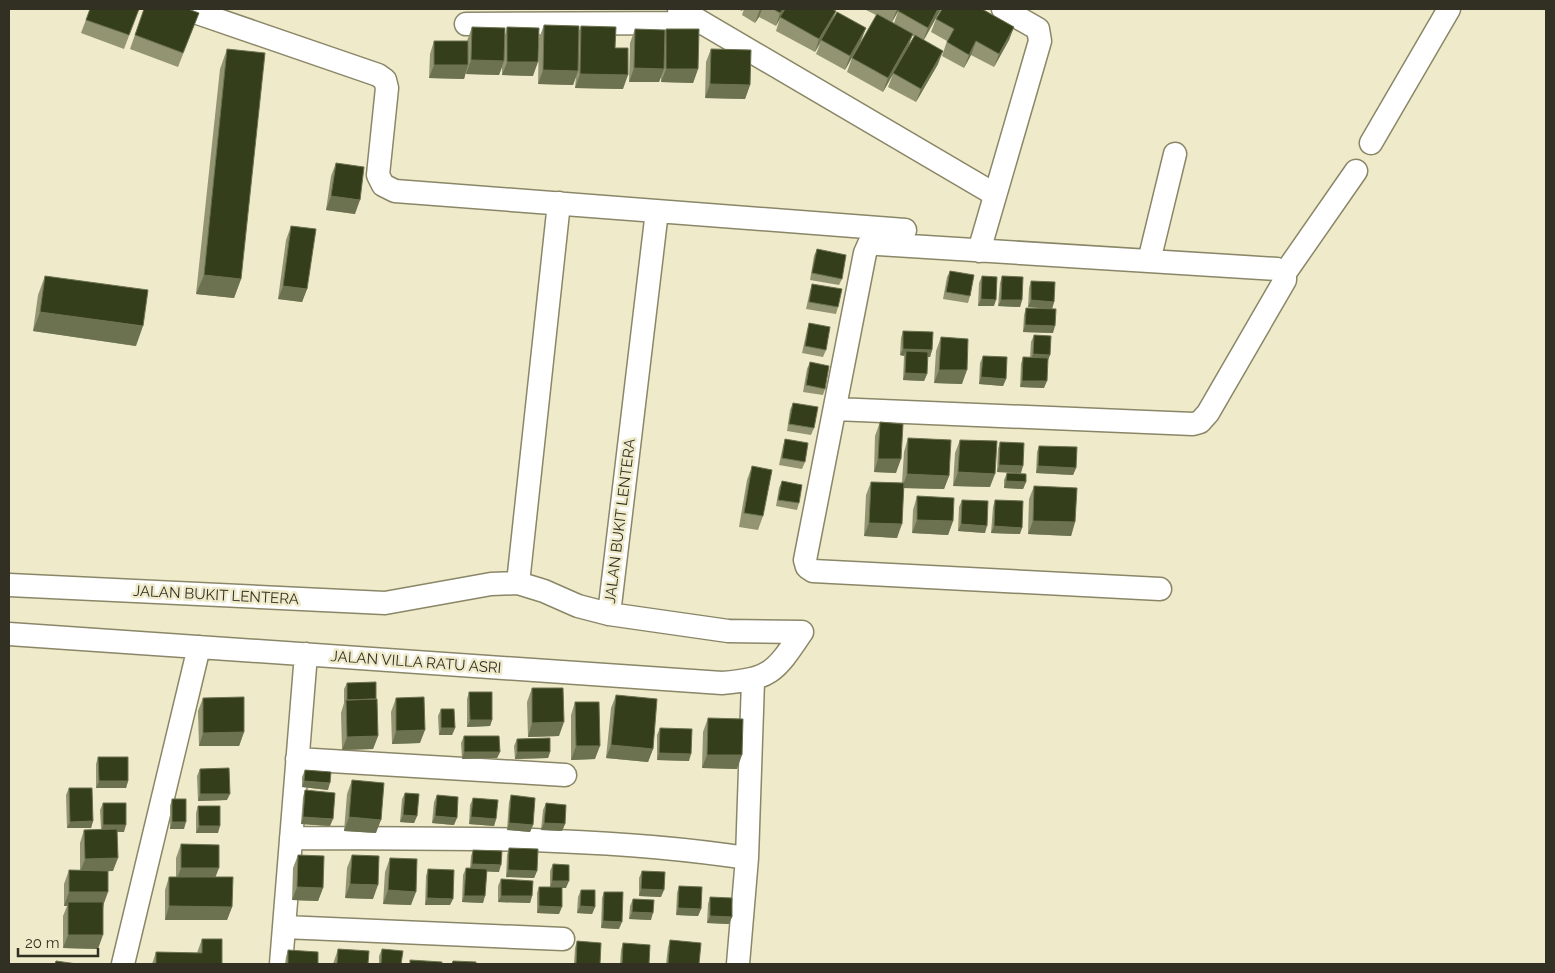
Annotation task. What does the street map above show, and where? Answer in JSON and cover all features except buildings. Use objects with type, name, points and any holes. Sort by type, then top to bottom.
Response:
[{"type":"street","points":[[186,9],[378,75],[385,80],[387,88],[378,175],[383,185],[395,191],[657,211],[1149,261],[1277,269],[1284,272]]},
{"type":"street","points":[[679,9],[994,194]]},
{"type":"street","points":[[981,244],[1040,41],[1038,29],[1003,9]]},
{"type":"street","points":[[1371,143],[1449,9]]},
{"type":"street","points":[[466,24],[520,16],[702,23]]},
{"type":"street","points":[[1149,261],[1175,154]]},
{"type":"street","points":[[835,409],[1193,424],[1200,422],[1208,413],[1285,280],[1284,272],[1356,170]]},
{"type":"street","points":[[518,583],[559,203]]},
{"type":"street","name":"JALAN BUKIT LENTERA","points":[[9,585],[385,603],[491,584],[518,583],[544,591],[578,606],[609,614],[657,211]]},
{"type":"street","points":[[981,244],[869,244],[865,253],[805,560],[807,567],[813,571],[1160,589]]},
{"type":"street","name":"JALAN VILLA RATU ASRI","points":[[9,634],[722,683],[753,680],[770,673],[802,632],[728,631],[609,614]]},
{"type":"street","points":[[123,964],[200,647]]},
{"type":"street","points":[[280,964],[306,654]]},
{"type":"street","points":[[738,964],[747,858],[753,680]]},
{"type":"street","points":[[297,759],[565,775]]},
{"type":"street","points":[[291,838],[504,840],[671,847],[747,858]]},
{"type":"street","points":[[284,927],[563,939]]}]
